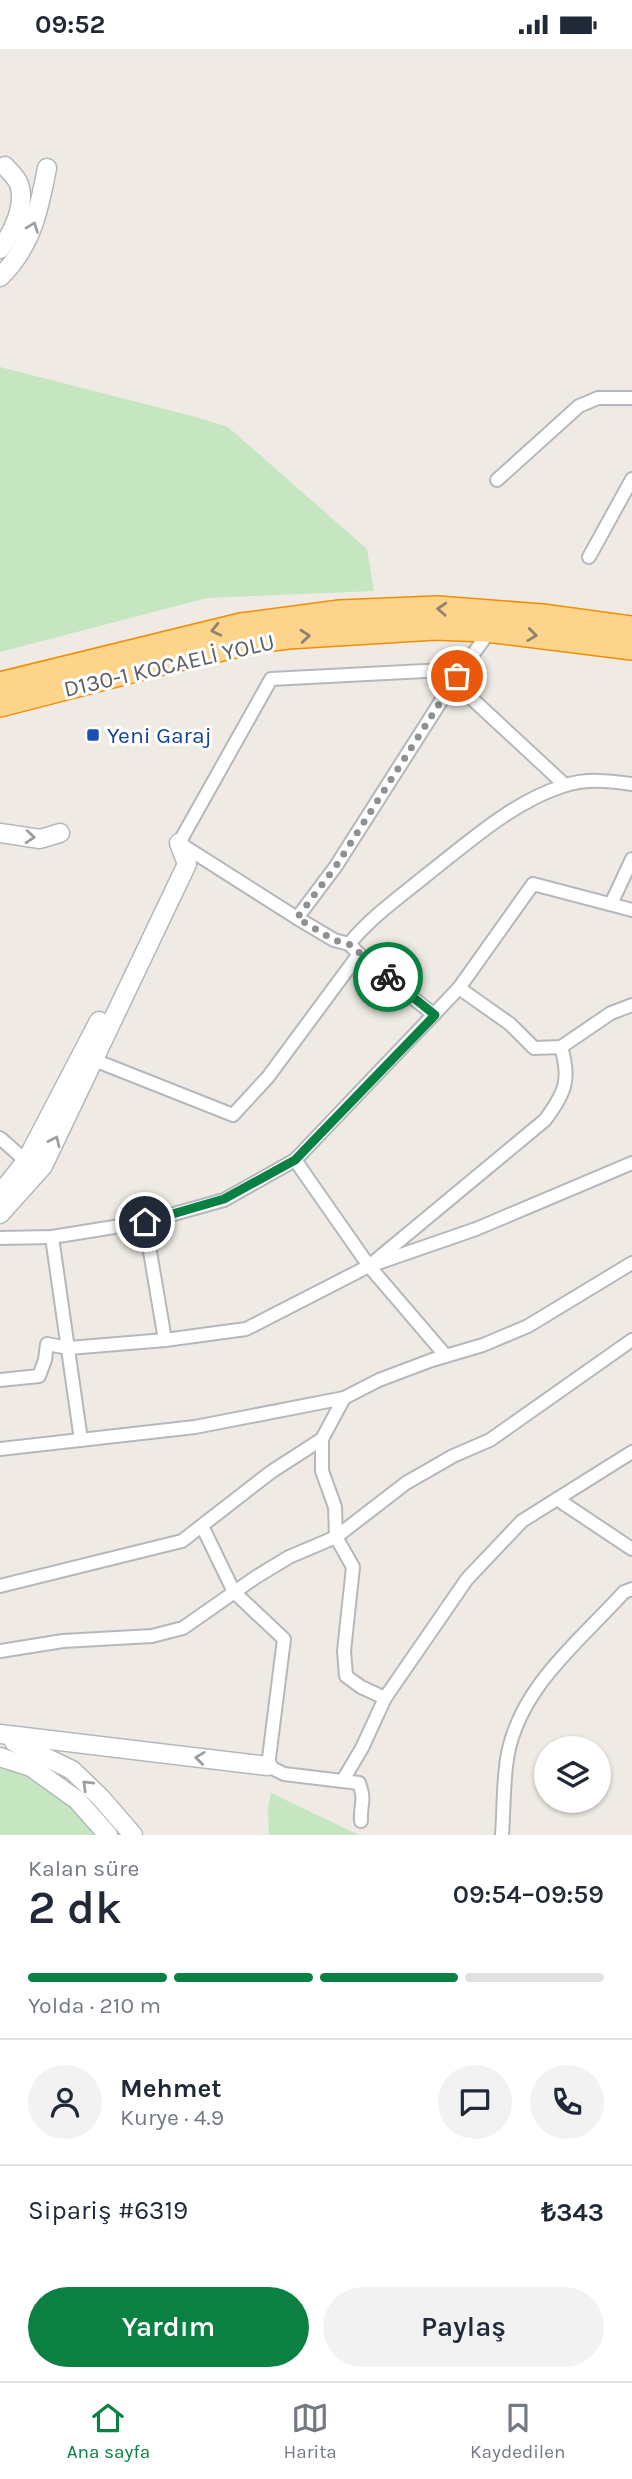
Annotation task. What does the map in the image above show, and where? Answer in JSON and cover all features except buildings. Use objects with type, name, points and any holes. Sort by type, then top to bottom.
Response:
[{"type":"highway","points":[[0,684],[241,625],[340,612],[437,608],[632,628]]},
{"type":"highway","name":"D130-1 KOCAELİ YOLU","points":[[0,705],[257,641],[436,628],[486,630],[632,648]]},
{"type":"street","points":[[0,249],[16,223],[20,199],[19,183],[5,166]]},
{"type":"street","points":[[0,277],[18,259],[37,220],[47,168]]},
{"type":"street","points":[[497,480],[579,406],[598,398],[632,398]]},
{"type":"street","points":[[589,557],[632,479]]},
{"type":"street","points":[[297,918],[336,866],[484,639],[486,630]]},
{"type":"street","points":[[0,1214],[35,1163],[170,887],[183,857],[179,843],[271,679],[463,670]]},
{"type":"street","points":[[455,683],[565,785]]},
{"type":"street","points":[[349,944],[367,923],[475,837],[529,800],[565,785],[600,779],[632,784]]},
{"type":"street","points":[[0,833],[40,839],[60,833]]},
{"type":"street","points":[[179,843],[334,940],[349,944],[435,1015]]},
{"type":"street","points":[[611,904],[632,859]]},
{"type":"street","points":[[0,1238],[52,1237],[145,1222],[224,1199],[295,1160],[459,988],[533,884],[632,909]]},
{"type":"street","points":[[86,1057],[233,1115],[268,1077],[359,954]]},
{"type":"street","points":[[459,988],[510,1024],[534,1048],[561,1047],[611,1013],[632,1005]]},
{"type":"street","points":[[369,1266],[545,1120],[561,1099],[567,1068],[561,1047]]},
{"type":"street","points":[[0,1138],[35,1163]]},
{"type":"street","points":[[295,1160],[369,1266],[446,1356]]},
{"type":"street","points":[[0,1194],[35,1163]]},
{"type":"street","points":[[0,1380],[39,1376],[47,1344],[69,1349],[165,1341],[246,1329],[369,1266],[476,1229],[632,1163]]},
{"type":"street","points":[[145,1222],[165,1341]]},
{"type":"street","points":[[52,1237],[80,1440]]},
{"type":"street","points":[[0,1449],[195,1427],[344,1398],[379,1380],[483,1345],[528,1326],[632,1262]]},
{"type":"street","points":[[0,1651],[63,1641],[152,1636],[183,1628],[289,1557],[336,1537],[405,1483],[453,1456],[491,1440],[632,1340]]},
{"type":"street","points":[[344,1398],[323,1439],[322,1472],[335,1507],[336,1537],[353,1567],[344,1651],[346,1676],[361,1687],[386,1698]]},
{"type":"street","points":[[0,1586],[183,1541],[271,1472],[323,1439]]},
{"type":"street","points":[[343,1780],[386,1698],[467,1579],[522,1521],[632,1452]]},
{"type":"street","points":[[557,1499],[632,1549]]},
{"type":"street","points":[[201,1526],[234,1592],[284,1639],[268,1766]]},
{"type":"street","points":[[502,1835],[508,1754],[518,1720],[535,1690],[554,1666],[629,1591]]},
{"type":"street","points":[[0,1736],[268,1766],[284,1774],[359,1783],[364,1798],[360,1812],[361,1821]]},
{"type":"street","points":[[0,1736],[72,1770],[133,1835]]},
{"type":"street","points":[[0,1757],[31,1767],[77,1800],[108,1835]]},
{"type":"green space","points":[[0,367],[228,427],[367,549],[374,591],[207,598],[0,652]]},
{"type":"green space","points":[[0,1763],[49,1784],[105,1835],[0,1835]]},
{"type":"green space","points":[[271,1793],[359,1835],[269,1835],[268,1807]]},
{"type":"way so far","points":[[388,977],[349,944],[334,940],[297,918],[336,866],[457,676]]},
{"type":"place","name":"Yeni Garaj","points":[[93,735]]},
{"type":"route","points":[[145,1222],[224,1199],[295,1160],[435,1015],[388,977]]}]
